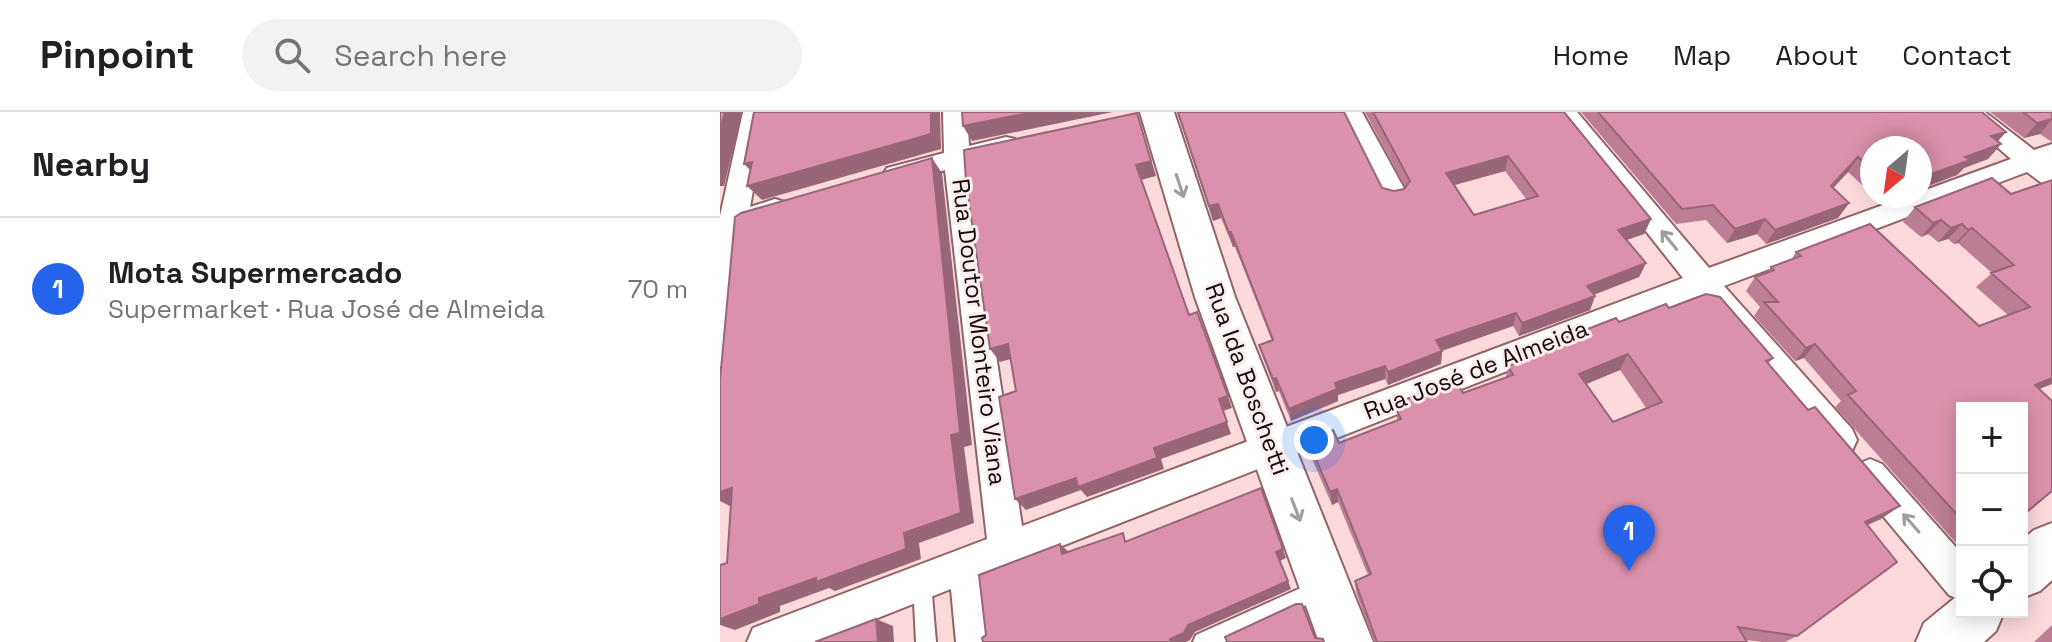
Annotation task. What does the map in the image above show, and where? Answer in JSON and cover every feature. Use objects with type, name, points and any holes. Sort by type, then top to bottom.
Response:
[{"type":"street","points":[[720,354],[727,224],[755,112]]},
{"type":"street","name":"Rua Doutor Monteiro Viana","points":[[955,112],[959,197],[1007,551]]},
{"type":"street","points":[[1350,112],[1394,194]]},
{"type":"street","points":[[1564,112],[1703,282],[1956,575]]},
{"type":"street","points":[[1969,112],[2045,164]]},
{"type":"street","name":"Rua Ida Boschetti","points":[[1153,114],[1215,297],[1346,642]]},
{"type":"street","points":[[867,182],[957,156],[1033,140]]},
{"type":"street","name":"Rua José de Almeida","points":[[767,642],[1703,282],[2045,164]]},
{"type":"street","points":[[727,224],[796,203]]},
{"type":"street","points":[[2028,568],[2052,547]]},
{"type":"street","points":[[968,565],[976,642]]},
{"type":"street","points":[[1943,642],[1970,618]]},
{"type":"lane","points":[[922,583],[926,642]]},
{"type":"lane","points":[[1203,642],[1325,586]]},
{"type":"building","points":[[720,112],[725,112],[720,130]]},
{"type":"building","points":[[754,112],[931,112],[931,134],[747,186],[752,162],[744,164]]},
{"type":"building","points":[[962,112],[1033,112],[963,126]]},
{"type":"building","points":[[1178,112],[1344,112],[1382,188],[1394,191],[1404,189],[1410,181],[1373,112],[1564,112],[1651,219],[1618,230],[1646,263],[1587,286],[1595,296],[1522,323],[1516,313],[1436,340],[1442,351],[1388,372],[1385,366],[1335,383],[1337,389],[1289,409],[1259,345],[1273,340],[1231,232],[1218,204],[1209,206]],"holes":[[[1508,156],[1538,196],[1474,215],[1446,173]]]},
{"type":"building","points":[[1598,112],[1982,112],[2006,132],[1991,136],[2001,144],[1965,157],[1970,160],[1932,174],[1932,136],[1860,136],[1860,159],[1858,157],[1831,186],[1849,203],[1775,230],[1765,219],[1735,229],[1713,205],[1682,209]]},
{"type":"building","points":[[2023,112],[2052,112],[2052,119],[2037,123]]},
{"type":"building","points":[[1137,113],[1151,161],[1136,165],[1189,315],[1197,312],[1228,396],[1219,399],[1227,422],[1154,448],[1157,458],[1078,487],[1076,478],[1015,499],[999,397],[1016,391],[1008,344],[990,349],[964,150]]},
{"type":"building","points":[[932,158],[960,433],[951,435],[961,513],[904,533],[906,549],[816,582],[816,578],[759,598],[759,604],[720,619],[720,565],[727,563],[732,488],[720,492],[720,380],[735,217]]},
{"type":"building","points":[[1992,178],[2011,194],[2052,180],[2052,378],[2035,385],[2052,401],[2052,491],[2028,511],[2028,402],[1956,402],[1956,513],[1848,395],[1856,391],[1815,344],[1806,348],[1764,302],[1778,302],[1755,277],[1774,270],[1771,267],[1801,256],[1796,252],[1870,224],[1979,326],[2030,307],[1991,273],[2014,265],[1972,228],[1968,230],[1962,224],[1951,228],[1941,220],[1933,223],[1916,208],[1932,208],[1932,201]]},
{"type":"building","points":[[1706,294],[1720,297],[1773,358],[1766,361],[1808,410],[1815,407],[1900,506],[1865,522],[1897,562],[1797,636],[1738,627],[1747,642],[1377,642],[1355,581],[1371,574],[1337,489],[1330,492],[1310,445],[1333,430],[1339,443],[1401,419],[1397,411],[1408,407],[1404,400],[1455,380],[1463,393],[1513,375],[1508,366],[1544,352],[1541,347],[1616,318],[1619,322],[1666,304],[1669,308]],"holes":[[[1628,354],[1662,402],[1613,422],[1579,374]]]},
{"type":"building","points":[[1261,488],[1283,549],[1276,552],[1288,581],[1188,625],[1184,633],[1170,639],[1171,642],[983,642],[982,638],[986,635],[979,575],[1060,544],[1062,554],[1123,533],[1125,542]]},
{"type":"building","points":[[1302,604],[1315,638],[1324,642],[1227,642],[1225,637]]},
{"type":"building","points":[[876,619],[878,642],[815,642]]},
{"type":"place","name":"Mota Supermercado","points":[[1629,571]]}]
